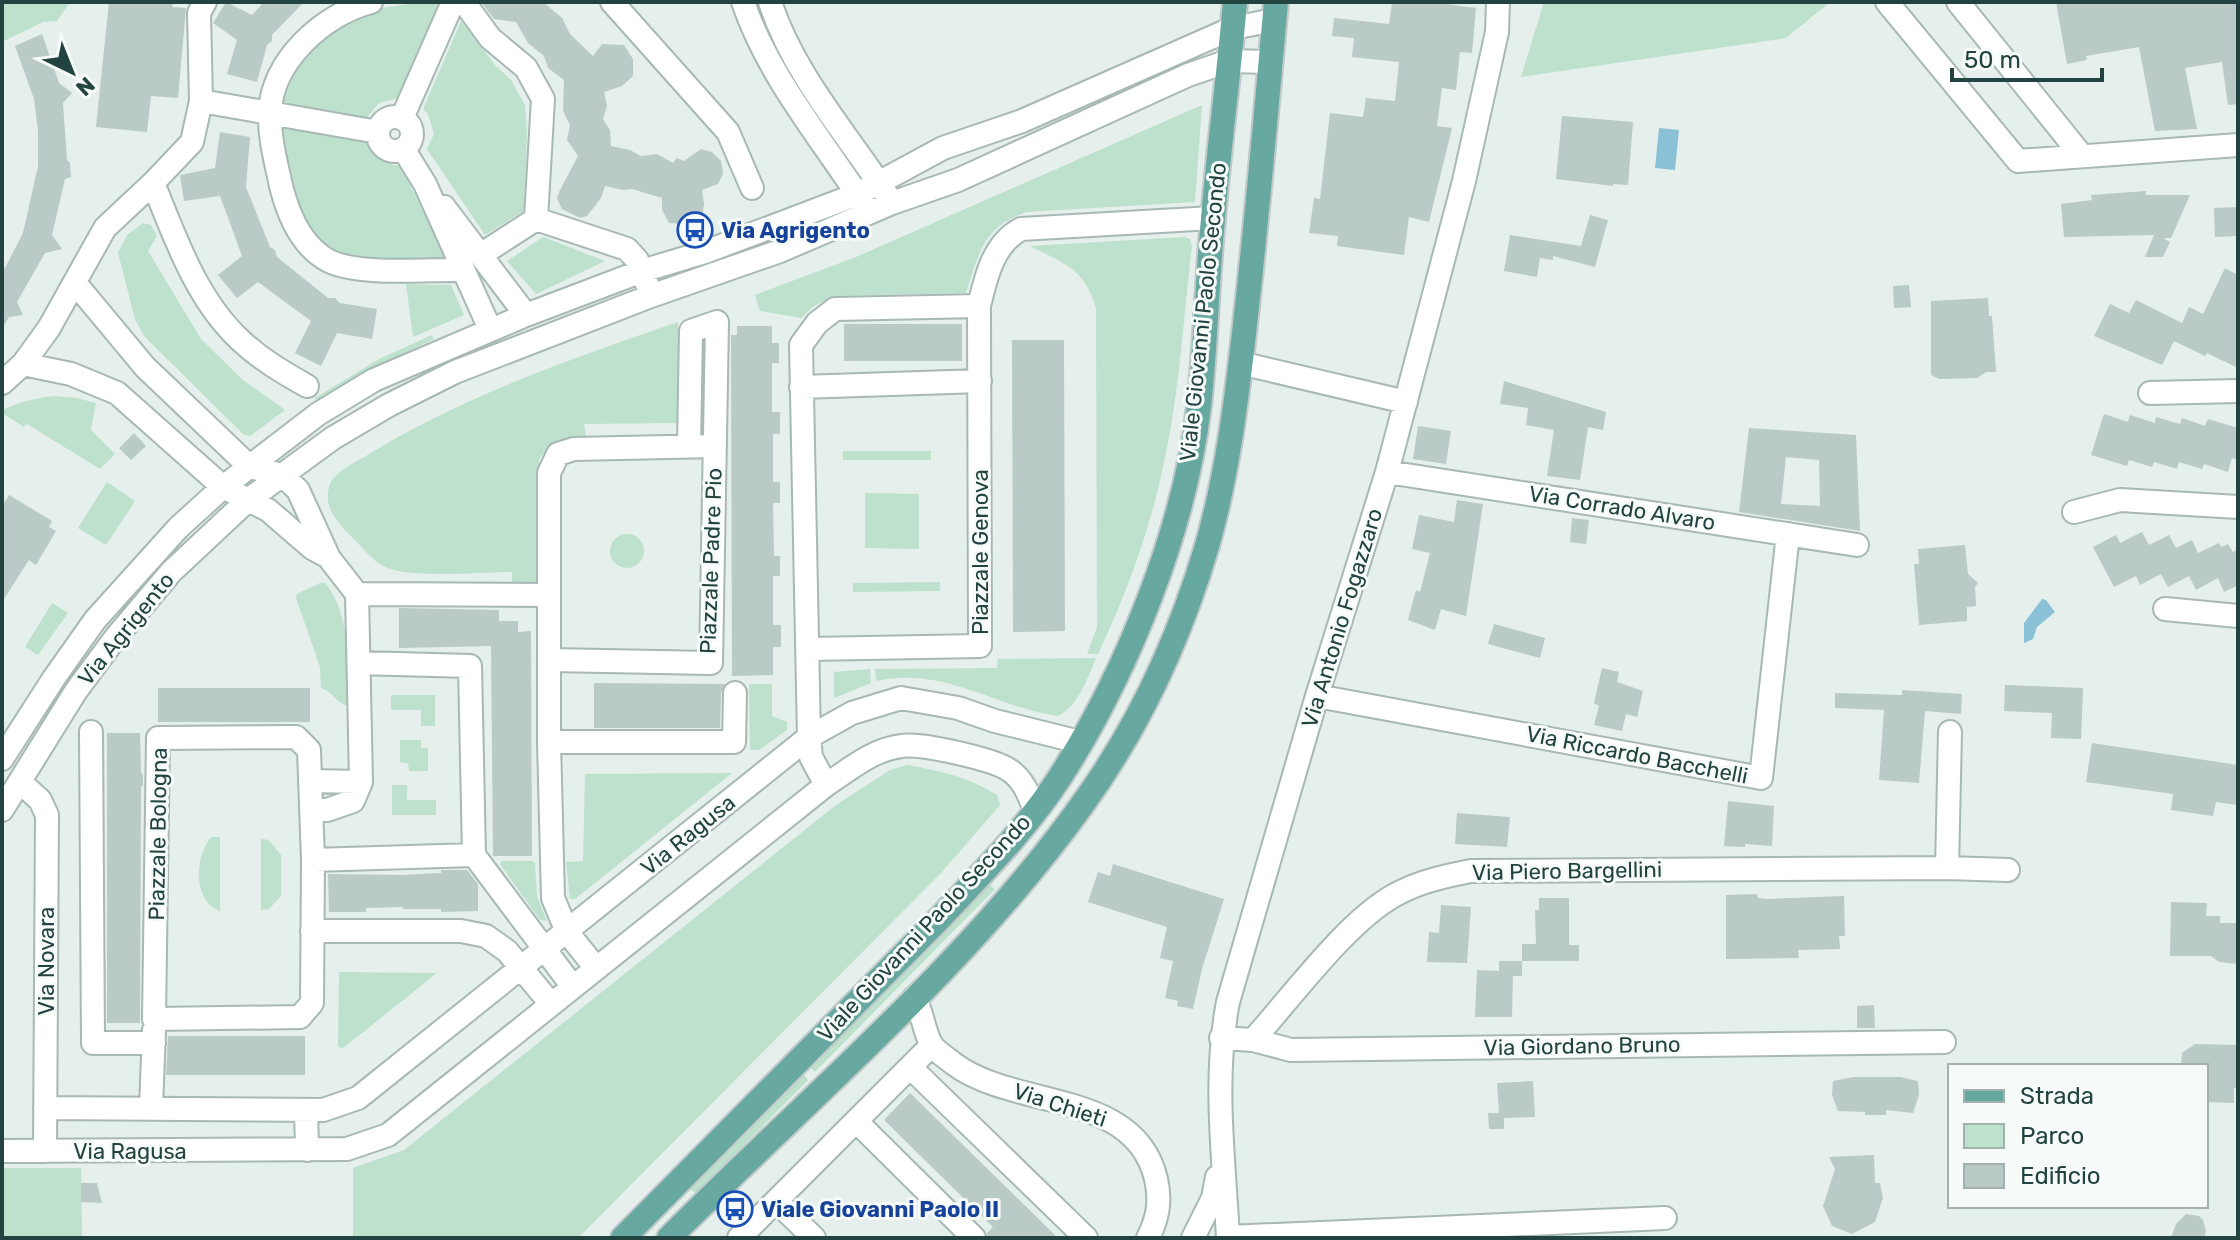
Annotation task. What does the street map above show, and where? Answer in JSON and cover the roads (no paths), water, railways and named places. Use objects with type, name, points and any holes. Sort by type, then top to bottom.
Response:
[{"type":"main road","name":"Viale Giovanni Paolo Secondo","points":[[623,1238],[942,916],[1035,811],[1060,777],[1123,661],[1148,602],[1187,475],[1198,407],[1235,2]]},
{"type":"main road","name":"Viale Giovanni Paolo Secondo","points":[[669,1238],[914,998],[1032,872],[1085,802],[1132,725],[1185,610],[1207,545],[1223,481],[1259,209],[1275,11]]},
{"type":"street","points":[[2,383],[23,364],[76,284],[105,228],[192,142],[201,101],[199,13],[205,2]]},
{"type":"street","points":[[371,2],[349,8],[314,31],[289,60],[273,92],[271,132],[288,214],[305,239],[327,260],[351,268],[463,270]]},
{"type":"street","points":[[402,118],[453,2]]},
{"type":"street","points":[[464,2],[490,38],[526,68],[543,99],[536,219]]},
{"type":"street","points":[[612,2],[728,132],[752,188]]},
{"type":"street","points":[[743,2],[753,32],[780,81],[863,203]]},
{"type":"street","points":[[770,2],[777,25],[793,54],[886,194]]},
{"type":"street","name":"Via Antonio Fogazzaro","points":[[1228,1238],[1219,1090],[1221,1038],[1228,1002],[1406,402],[1464,181],[1497,32],[1498,2]]},
{"type":"street","points":[[1497,32],[1511,2]]},
{"type":"street","points":[[1887,2],[2018,161],[2238,145]]},
{"type":"street","points":[[1958,2],[2082,156]]},
{"type":"street","name":"Via Agrigento","points":[[886,194],[943,148],[1022,121],[1275,11]]},
{"type":"street","name":"Via Agrigento","points":[[2,759],[95,620],[178,528],[223,487],[318,414],[374,380],[490,329],[642,271],[886,194],[958,180],[1188,75],[1229,61],[1271,62]]},
{"type":"street","points":[[201,101],[378,132]]},
{"type":"street","points":[[402,118],[412,130],[412,141],[404,150],[388,151],[380,143],[378,132],[386,119],[402,118]]},
{"type":"street","points":[[404,150],[425,184],[482,254],[526,315]]},
{"type":"street","points":[[153,183],[181,254],[209,302],[239,339],[275,368],[307,386]]},
{"type":"street","points":[[425,184],[490,329]]},
{"type":"street","name":"Via Agrigento","points":[[2,810],[76,691],[116,637],[171,572],[248,500],[333,438],[455,372],[651,296],[780,251],[863,203]]},
{"type":"street","name":"Piazzale Genova","points":[[808,649],[980,646],[979,306],[985,278],[1008,236],[1021,229],[1213,218]]},
{"type":"street","points":[[482,254],[536,219]]},
{"type":"street","points":[[536,219],[627,249],[642,271],[651,296]]},
{"type":"street","points":[[76,284],[145,367],[250,467],[282,475],[298,490],[329,558],[357,594],[361,782],[353,801],[327,810],[311,808]]},
{"type":"street","points":[[826,785],[811,757],[809,737],[801,345],[817,323],[835,309],[979,306]]},
{"type":"street","name":"Piazzale Padre Pio","points":[[550,660],[711,663],[717,322],[691,331],[689,446]]},
{"type":"street","points":[[1240,363],[1406,402]]},
{"type":"street","points":[[23,364],[71,374],[117,393],[223,487],[268,510],[312,548],[329,558]]},
{"type":"street","points":[[801,387],[980,381]]},
{"type":"street","points":[[2150,393],[2238,391]]},
{"type":"street","name":"Piazzale Padre Pio","points":[[567,932],[553,898],[549,742],[549,473],[558,454],[574,449],[715,446]]},
{"type":"street","name":"Via Corrado Alvaro","points":[[1387,472],[1857,545]]},
{"type":"street","points":[[2074,512],[2120,500],[2238,507]]},
{"type":"street","name":"Via Riccardo Bacchelli","points":[[1317,696],[1761,778],[1788,534]]},
{"type":"street","points":[[357,594],[549,595]]},
{"type":"street","points":[[2165,609],[2238,616]]},
{"type":"street","points":[[359,663],[470,666],[474,855],[573,987]]},
{"type":"street","points":[[549,742],[734,742],[735,693]]},
{"type":"street","name":"Via Ragusa","points":[[45,1108],[323,1110],[358,1098],[809,737],[852,713],[901,698],[958,708],[995,721],[1080,742]]},
{"type":"street","points":[[91,732],[93,1043],[154,1043]]},
{"type":"street","points":[[1947,868],[1950,732]]},
{"type":"street","name":"Piazzale Bologna","points":[[151,1108],[158,738],[296,737],[309,750],[313,860],[312,1003],[300,1017],[154,1019]]},
{"type":"street","name":"Via Ragusa","points":[[2,1151],[347,1149],[388,1135],[826,785],[869,756],[903,745],[983,759],[1009,770],[1026,787],[1035,811]]},
{"type":"street","points":[[310,781],[361,782]]},
{"type":"street","name":"Via Novara","points":[[20,782],[40,800],[47,815],[45,1151]]},
{"type":"street","points":[[313,860],[474,855]]},
{"type":"street","name":"Via Piero Bargellini","points":[[1253,1040],[1352,928],[1394,895],[1434,878],[1471,871],[2008,870]]},
{"type":"street","points":[[312,931],[461,931],[486,936],[507,951],[551,1004]]},
{"type":"street","points":[[567,932],[596,968]]},
{"type":"street","points":[[739,1238],[932,1045],[921,1008],[914,998]]},
{"type":"street","name":"Via Giordano Bruno","points":[[1221,1038],[1253,1040],[1291,1050],[1944,1042]]},
{"type":"street","name":"Via Chieti","points":[[932,1045],[957,1066],[970,1072],[1009,1089],[1102,1115],[1132,1133],[1152,1164],[1159,1194],[1157,1220],[1148,1238]]},
{"type":"street","points":[[910,1067],[1086,1238]]},
{"type":"street","points":[[306,1110],[307,1150]]},
{"type":"street","points":[[856,1121],[974,1238]]},
{"type":"street","points":[[1193,1238],[1213,1198],[1223,1144]]},
{"type":"street","points":[[776,1201],[814,1238]]},
{"type":"street","points":[[1228,1238],[1665,1218]]},
{"type":"water","points":[[1659,128],[1679,130],[1675,170],[1655,168]]},
{"type":"water","points":[[2042,599],[2055,612],[2037,627],[2033,639],[2024,643],[2024,623]]},
{"type":"place","name":"Via Agrigento","points":[[695,230]]},
{"type":"place","name":"Viale Giovanni Paolo II","points":[[735,1209]]}]
